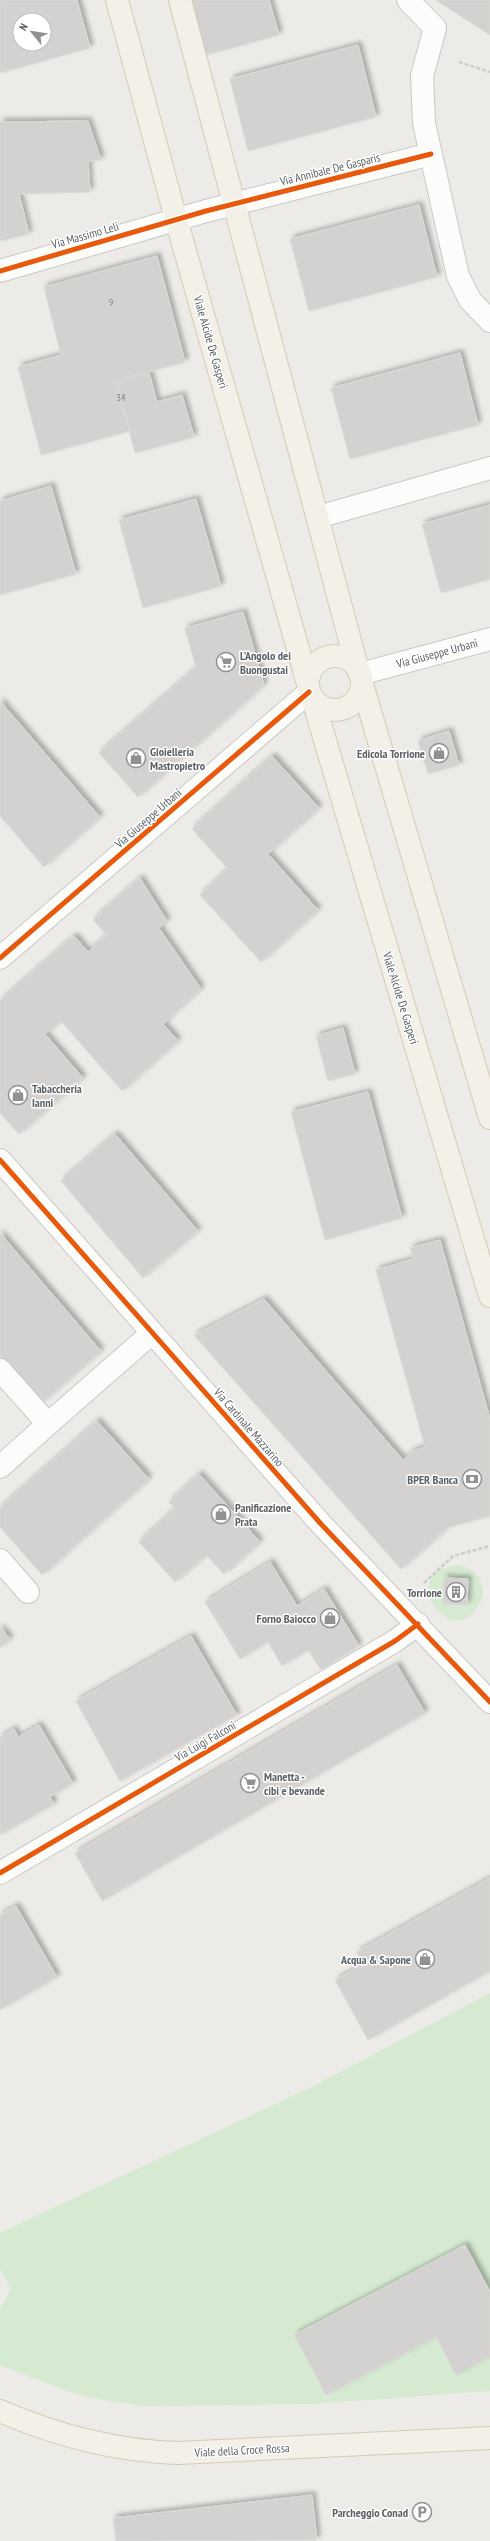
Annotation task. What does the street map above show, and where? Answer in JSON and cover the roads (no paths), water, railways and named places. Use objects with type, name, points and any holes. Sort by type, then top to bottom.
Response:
[{"type":"main road","name":"Viale Alcide De Gasperi","points":[[117,0],[176,219],[310,692],[490,1296]]},
{"type":"main road","points":[[180,0],[360,675],[490,1118]]},
{"type":"main road","points":[[338,656],[349,660],[360,675],[359,695],[352,704],[343,709],[328,709],[310,692],[313,667],[323,658],[338,656]]},
{"type":"main road","name":"Viale della Croce Rossa","points":[[0,2411],[65,2436],[108,2446],[151,2452],[178,2453],[490,2438]]},
{"type":"street","points":[[408,0],[435,28],[424,64],[421,87],[424,123],[458,276],[470,300],[490,321]]},
{"type":"street","name":"Via Annibale De Gasparis","points":[[176,219],[431,154]]},
{"type":"street","name":"Via Massimo Leli","points":[[0,271],[176,219]]},
{"type":"street","points":[[318,517],[490,468]]},
{"type":"street","name":"Via Giuseppe Urbani","points":[[360,675],[490,639]]},
{"type":"street","name":"Via Giuseppe Urbani","points":[[0,958],[310,692]]},
{"type":"street","name":"Via Cardinale Mazzarino","points":[[0,1160],[321,1524],[418,1624],[490,1702]]},
{"type":"street","points":[[0,1467],[152,1333]]},
{"type":"street","points":[[0,1370],[48,1424]]},
{"type":"street","points":[[0,1560],[28,1592]]},
{"type":"street","name":"Via Luigi Falconi","points":[[0,1873],[395,1641],[418,1624]]},
{"type":"place","name":"L'Angolo dei Buongustai","points":[[226,662]]},
{"type":"place","name":"Edicola Torrione","points":[[439,753]]},
{"type":"place","name":"Gioielleria Mastropietro","points":[[136,758]]},
{"type":"place","name":"Tabaccheria Ianni","points":[[18,1095]]},
{"type":"place","name":"BPER Banca","points":[[472,1479]]},
{"type":"place","name":"Panificazione Prata","points":[[221,1514]]},
{"type":"place","name":"Torrione","points":[[456,1592]]},
{"type":"place","name":"Forno Baiocco","points":[[330,1618]]},
{"type":"place","name":"Manetta - cibi e bevande","points":[[250,1783]]},
{"type":"place","name":"Acqua & Sapone","points":[[425,1959]]},
{"type":"place","name":"Parcheggio Conad","points":[[422,2512]]}]
